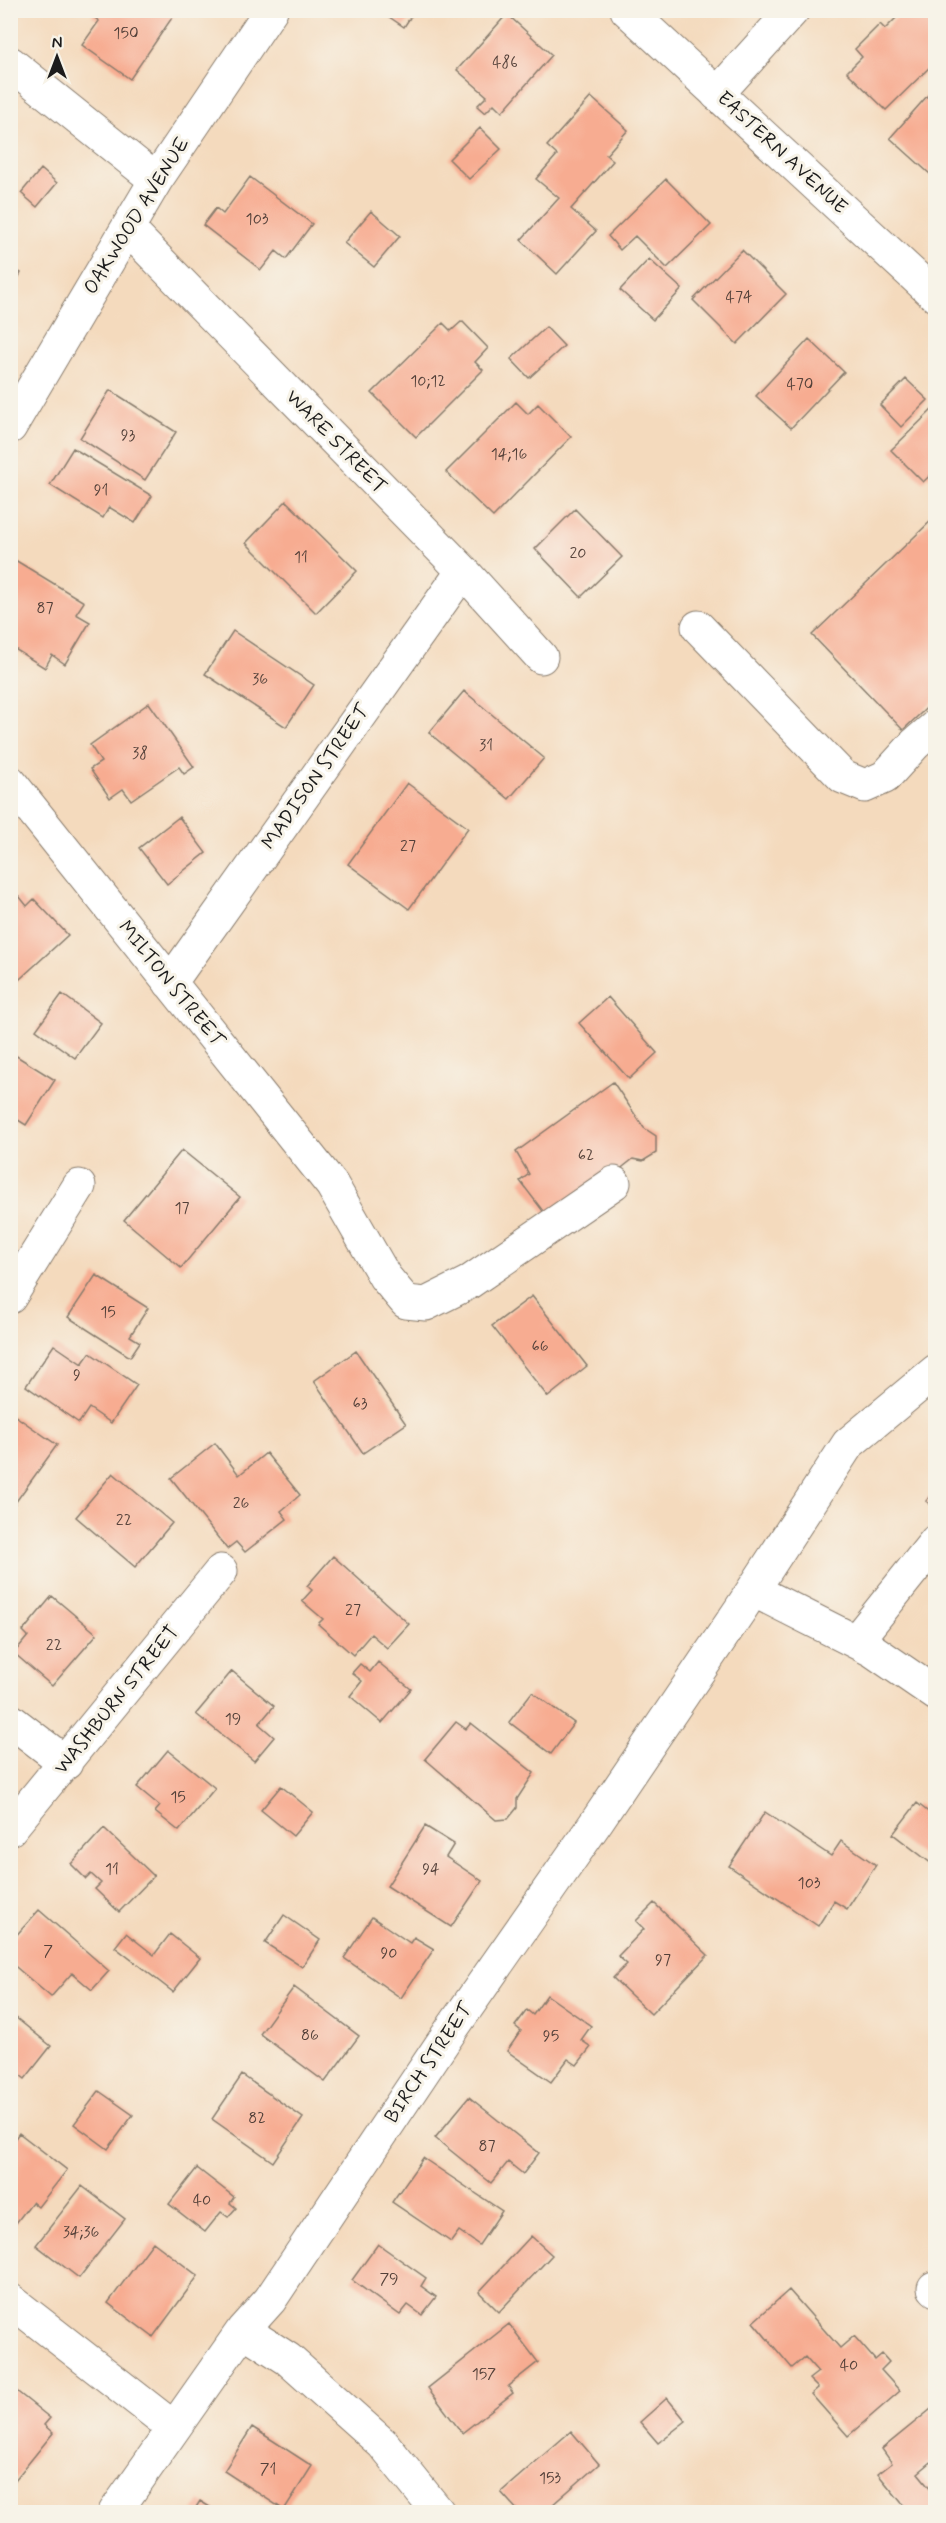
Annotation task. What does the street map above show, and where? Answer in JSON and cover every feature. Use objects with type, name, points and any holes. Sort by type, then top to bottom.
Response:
[{"type":"street","name":"OAKWOOD AVENUE","points":[[10,428],[156,180],[271,10]]},
{"type":"street","name":"EASTERN AVENUE","points":[[627,10],[936,296]]},
{"type":"street","points":[[717,94],[793,10]]},
{"type":"street","points":[[10,63],[156,180]]},
{"type":"street","name":"WARE STREET","points":[[128,229],[463,571],[541,657]]},
{"type":"street","name":"MADISON STREET","points":[[170,983],[463,571]]},
{"type":"street","points":[[698,627],[843,777],[865,786],[885,777],[915,744],[936,726]]},
{"type":"street","name":"MILTON STREET","points":[[10,782],[332,1185],[385,1277],[406,1302],[426,1304],[477,1277],[614,1183]]},
{"type":"street","points":[[10,1297],[78,1186]]},
{"type":"street","name":"BIRCH STREET","points":[[115,2512],[243,2330],[270,2300],[453,2027],[597,1821],[848,1444],[936,1371]]},
{"type":"street","points":[[856,1641],[936,1542]]},
{"type":"street","name":"WASHBURN STREET","points":[[10,1829],[221,1570]]},
{"type":"street","points":[[746,1600],[856,1641],[936,1694]]},
{"type":"street","points":[[10,1720],[66,1763]]},
{"type":"street","points":[[10,2300],[174,2428]]},
{"type":"street","points":[[243,2330],[288,2359],[383,2444],[438,2512]]},
{"type":"building","points":[[96,10],[168,10],[174,15],[130,79],[82,45],[99,21],[92,16]]},
{"type":"building","points":[[379,10],[415,10],[404,27]]},
{"type":"building","points":[[904,10],[921,10],[936,25],[936,61],[886,110],[847,72],[862,57],[855,49],[880,24],[885,29]]},
{"type":"building","points":[[507,14],[552,55],[502,112],[494,104],[485,113],[477,106],[487,96],[457,70]]},
{"type":"building","points":[[936,86],[936,168],[930,174],[890,138]]},
{"type":"building","points":[[591,97],[628,130],[606,155],[613,161],[571,209],[596,231],[557,274],[521,240],[559,198],[536,179],[557,155],[547,146]]},
{"type":"building","points":[[480,128],[501,149],[469,179],[449,159]]},
{"type":"building","points":[[41,169],[57,183],[37,207],[21,193]]},
{"type":"building","points":[[250,177],[312,224],[286,259],[276,251],[261,270],[203,225],[216,208],[223,214]]},
{"type":"building","points":[[666,179],[711,225],[667,268],[635,236],[620,250],[608,236]]},
{"type":"building","points":[[371,211],[400,236],[374,267],[344,243]]},
{"type":"building","points":[[742,250],[786,294],[737,344],[693,300]]},
{"type":"building","points":[[649,259],[682,289],[653,320],[620,290]]},
{"type":"building","points":[[10,267],[21,273],[10,292]]},
{"type":"building","points":[[462,321],[488,348],[475,362],[483,370],[416,437],[372,393],[443,323],[451,331]]},
{"type":"building","points":[[546,327],[564,346],[529,378],[511,359]]},
{"type":"building","points":[[809,339],[844,372],[791,428],[756,396]]},
{"type":"building","points":[[906,379],[928,400],[901,427],[880,405]]},
{"type":"building","points":[[110,390],[176,432],[145,480],[80,438]]},
{"type":"building","points":[[516,402],[528,414],[538,404],[571,437],[493,517],[446,472]]},
{"type":"building","points":[[936,406],[936,470],[923,482],[891,450]]},
{"type":"building","points":[[73,448],[152,496],[135,523],[109,507],[103,518],[50,485]]},
{"type":"building","points":[[286,501],[357,571],[316,613],[246,543]]},
{"type":"building","points":[[575,509],[622,557],[581,597],[535,549]]},
{"type":"building","points":[[936,516],[936,699],[903,730],[812,635]]},
{"type":"building","points":[[15,560],[84,602],[76,614],[90,622],[65,664],[52,655],[45,668],[10,646],[10,567]]},
{"type":"building","points":[[233,631],[314,685],[286,727],[205,674]]},
{"type":"building","points":[[464,691],[544,758],[509,799],[429,733]]},
{"type":"building","points":[[149,703],[194,767],[184,774],[179,767],[131,800],[123,789],[110,798],[90,769],[101,762],[90,745]]},
{"type":"building","points":[[407,783],[468,828],[409,909],[348,864]]},
{"type":"building","points":[[179,817],[206,853],[167,884],[139,848]]},
{"type":"building","points":[[19,896],[27,906],[34,899],[68,935],[10,988],[10,904]]},
{"type":"building","points":[[62,994],[101,1023],[75,1058],[36,1030]]},
{"type":"building","points":[[608,997],[657,1053],[629,1079],[579,1023]]},
{"type":"building","points":[[10,1052],[55,1080],[26,1125],[10,1115]]},
{"type":"building","points":[[613,1082],[644,1128],[656,1136],[656,1153],[643,1161],[633,1159],[552,1223],[520,1181],[529,1174],[516,1152]]},
{"type":"building","points":[[182,1150],[240,1197],[181,1268],[124,1220]]},
{"type":"building","points":[[96,1275],[148,1308],[130,1336],[140,1342],[130,1357],[68,1317]]},
{"type":"building","points":[[532,1296],[587,1366],[548,1397],[492,1326]]},
{"type":"building","points":[[54,1345],[82,1364],[90,1353],[137,1385],[111,1423],[89,1408],[79,1423],[26,1386]]},
{"type":"building","points":[[356,1351],[406,1424],[363,1453],[314,1381]]},
{"type":"building","points":[[14,1415],[57,1445],[15,1503],[10,1500],[10,1420]]},
{"type":"building","points":[[215,1443],[239,1475],[266,1453],[300,1495],[281,1511],[287,1519],[245,1552],[236,1542],[227,1549],[171,1478]]},
{"type":"building","points":[[113,1473],[172,1523],[135,1567],[76,1517]]},
{"type":"building","points":[[936,1488],[936,1509],[926,1501]]},
{"type":"building","points":[[333,1556],[409,1624],[387,1648],[371,1634],[353,1655],[318,1624],[323,1619],[302,1601],[312,1590],[307,1586]]},
{"type":"building","points":[[52,1596],[97,1634],[52,1686],[14,1653],[28,1636],[23,1631]]},
{"type":"building","points":[[378,1662],[411,1689],[382,1723],[350,1696],[362,1681],[352,1673],[360,1664],[370,1672]]},
{"type":"building","points":[[232,1671],[274,1706],[259,1724],[274,1737],[254,1761],[196,1714]]},
{"type":"building","points":[[532,1692],[574,1723],[551,1754],[509,1722]]},
{"type":"building","points":[[456,1722],[466,1729],[471,1723],[534,1773],[517,1799],[517,1808],[508,1819],[496,1820],[425,1759]]},
{"type":"building","points":[[168,1750],[215,1788],[179,1831],[155,1812],[160,1806],[137,1787]]},
{"type":"building","points":[[281,1786],[313,1812],[293,1836],[261,1810]]},
{"type":"building","points":[[917,1803],[936,1818],[936,1867],[893,1834]]},
{"type":"building","points":[[765,1812],[831,1856],[841,1841],[876,1865],[847,1909],[834,1901],[818,1926],[729,1866]]},
{"type":"building","points":[[425,1826],[454,1844],[446,1857],[482,1881],[451,1927],[387,1886]]},
{"type":"building","points":[[104,1828],[154,1876],[119,1912],[95,1889],[101,1883],[91,1874],[86,1879],[71,1864]]},
{"type":"building","points":[[654,1903],[708,1955],[651,2014],[613,1978],[627,1964],[618,1956],[644,1929],[636,1921]]},
{"type":"building","points":[[39,1910],[109,1971],[92,1990],[72,1973],[51,1997],[10,1962],[10,1939],[12,1940]]},
{"type":"building","points":[[284,1915],[320,1940],[302,1967],[265,1943]]},
{"type":"building","points":[[372,1917],[410,1943],[414,1937],[434,1949],[401,1998],[344,1958]]},
{"type":"building","points":[[126,1933],[154,1955],[170,1934],[200,1958],[173,1992],[115,1947]]},
{"type":"building","points":[[294,1987],[359,2036],[325,2082],[260,2034]]},
{"type":"building","points":[[547,1995],[591,2026],[581,2040],[591,2047],[577,2065],[568,2059],[551,2082],[507,2051],[521,2031],[515,2026],[527,2010],[533,2015]]},
{"type":"building","points":[[10,2013],[51,2046],[25,2079],[10,2067]]},
{"type":"building","points":[[242,2075],[303,2118],[273,2162],[212,2119]]},
{"type":"building","points":[[99,2091],[133,2115],[108,2149],[74,2124]]},
{"type":"building","points":[[469,2097],[539,2153],[523,2174],[508,2162],[491,2183],[435,2138]]},
{"type":"building","points":[[19,2133],[67,2170],[38,2207],[32,2202],[16,2223],[10,2223],[10,2145]]},
{"type":"building","points":[[423,2158],[502,2211],[479,2245],[459,2231],[451,2242],[392,2202]]},
{"type":"building","points":[[197,2168],[234,2197],[230,2203],[236,2208],[228,2217],[221,2212],[205,2232],[169,2204]]},
{"type":"building","points":[[82,2186],[125,2219],[79,2278],[36,2245]]},
{"type":"building","points":[[531,2236],[552,2255],[499,2312],[479,2292]]},
{"type":"building","points":[[153,2242],[198,2276],[153,2337],[108,2303]]},
{"type":"building","points":[[378,2244],[426,2278],[421,2286],[436,2297],[422,2315],[408,2305],[400,2315],[352,2280]]},
{"type":"building","points":[[789,2290],[840,2348],[854,2336],[875,2360],[882,2354],[889,2362],[881,2370],[900,2391],[848,2436],[811,2394],[818,2388],[809,2379],[818,2372],[805,2357],[792,2368],[753,2322]]},
{"type":"building","points":[[509,2324],[538,2362],[508,2386],[513,2393],[462,2433],[428,2388]]},
{"type":"building","points":[[14,2389],[50,2418],[44,2425],[53,2433],[15,2480],[10,2476],[10,2394]]},
{"type":"building","points":[[667,2398],[686,2421],[658,2443],[640,2422]]},
{"type":"building","points":[[936,2405],[936,2458],[918,2473],[936,2495],[936,2512],[899,2512],[905,2507],[878,2474],[892,2463],[882,2449]]},
{"type":"building","points":[[252,2427],[312,2466],[284,2510],[224,2471]]},
{"type":"building","points":[[571,2431],[599,2464],[544,2512],[519,2512],[501,2492]]},
{"type":"building","points":[[200,2501],[218,2512],[193,2512]]}]
